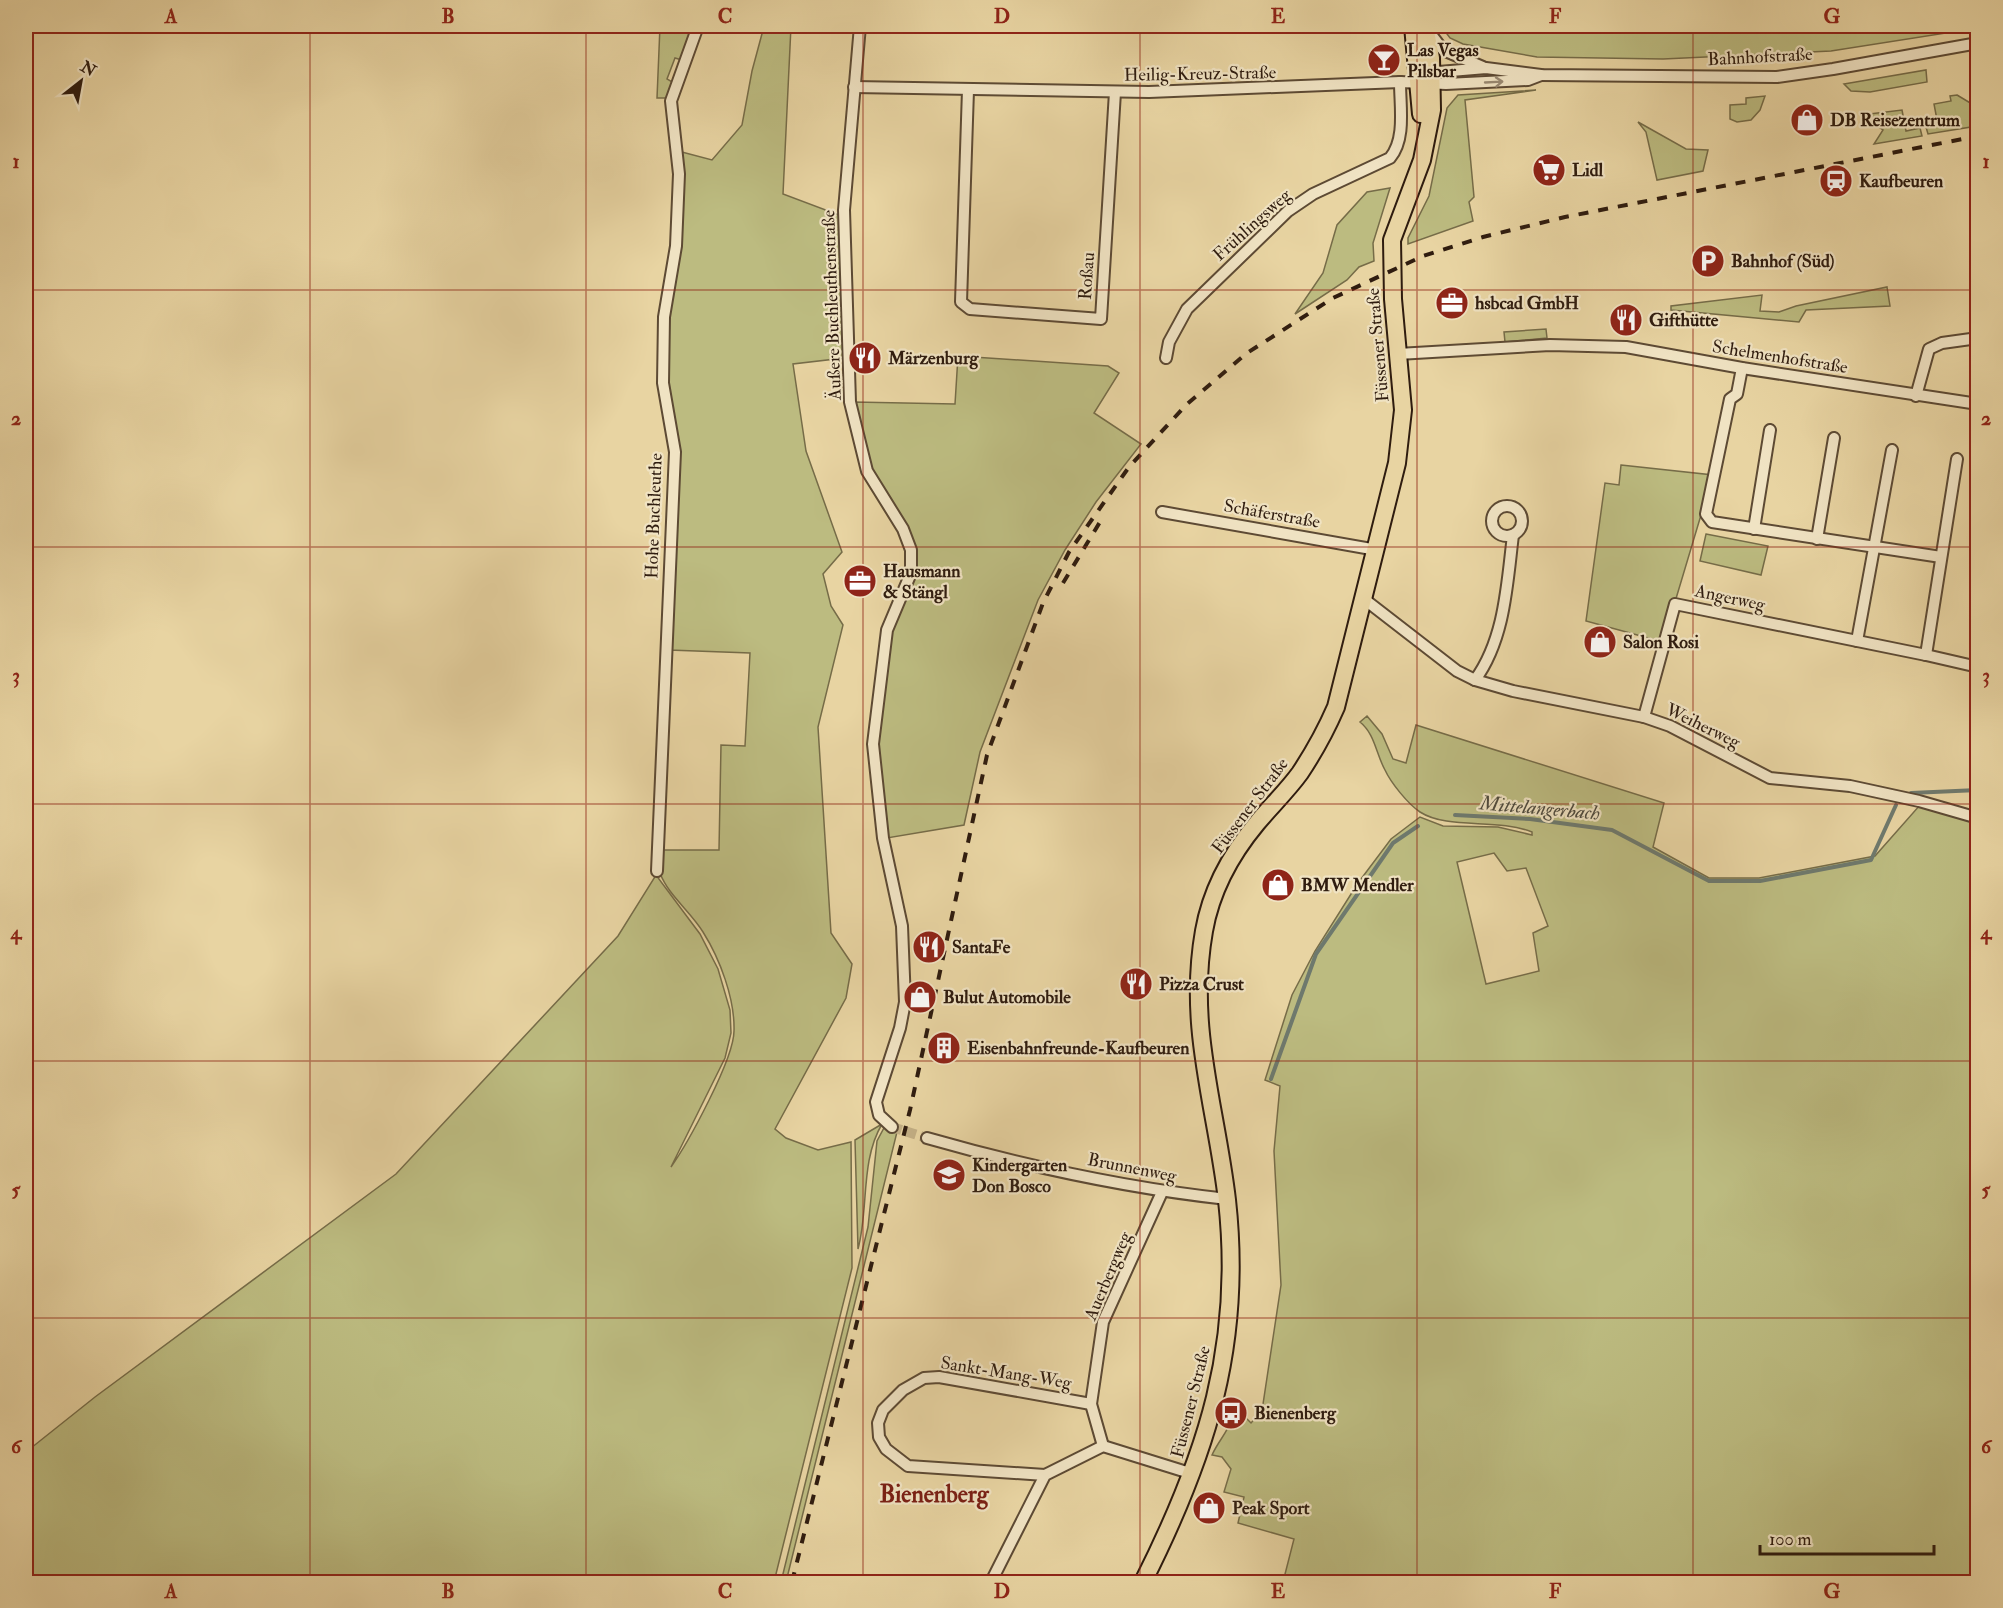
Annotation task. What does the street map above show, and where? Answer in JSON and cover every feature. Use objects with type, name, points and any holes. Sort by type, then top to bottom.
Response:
[{"type":"main road","points":[[1413,26],[1418,80]]},
{"type":"main road","points":[[1418,80],[1426,26]]},
{"type":"main road","name":"Füssener Straße","points":[[1143,1582],[1193,1474],[1218,1389],[1226,1352],[1231,1307],[1227,1199],[1198,1018],[1198,973],[1204,928],[1221,879],[1238,848],[1299,773],[1329,725],[1336,707],[1377,550],[1397,463],[1402,410],[1393,299],[1392,240],[1422,160],[1432,110],[1418,80]]},
{"type":"street","name":"Hohe Buchleuthe","points":[[657,871],[675,452],[663,383],[664,317],[676,246],[679,174],[671,101],[698,26]]},
{"type":"street","name":"Äußere Buchleuthenstraße","points":[[860,26],[844,210],[850,402],[867,471],[903,529],[911,550],[911,573],[887,630],[873,744],[883,838],[902,926],[904,1002],[900,1028],[876,1102],[879,1116],[892,1127]]},
{"type":"street","name":"Bahnhofstraße","points":[[1426,26],[1435,42],[1443,50],[1486,68],[1541,75],[1777,76],[1844,68],[1977,43]]},
{"type":"street","name":"Bahnhofstraße","points":[[1418,80],[1486,68]]},
{"type":"street","name":"Bahnhofstraße","points":[[1418,80],[1528,80],[1541,75]]},
{"type":"street","name":"Heilig-Kreuz-Straße","points":[[854,87],[1115,92],[1418,80]]},
{"type":"street","name":"Frühlingsweg","points":[[1166,358],[1169,342],[1187,309],[1288,212],[1313,194],[1390,158],[1397,150],[1401,123],[1418,80]]},
{"type":"street","name":"Roßau","points":[[968,90],[961,302],[970,309],[1101,319],[1115,92]]},
{"type":"street","points":[[1916,396],[1929,349],[1942,343],[1977,338]]},
{"type":"street","name":"Schelmenhofstraße","points":[[1398,354],[1550,345],[1615,347],[1977,404]]},
{"type":"street","points":[[1742,368],[1737,394],[1730,399],[1706,514],[1712,522],[1941,557]]},
{"type":"street","points":[[1754,530],[1770,430]]},
{"type":"street","points":[[1816,539],[1834,438]]},
{"type":"street","points":[[1857,641],[1876,548],[1892,450]]},
{"type":"street","points":[[1926,655],[1957,459]]},
{"type":"street","name":"Schäferstraße","points":[[1162,512],[1377,550]]},
{"type":"street","points":[[1475,680],[1487,664],[1502,616],[1513,536]]},
{"type":"street","name":"Weiherweg","points":[[1364,599],[1457,671],[1475,680],[1513,691],[1644,717],[1670,726],[1770,778],[1850,786],[1919,801],[1977,819]]},
{"type":"street","name":"Angerweg","points":[[1644,717],[1675,604],[1977,667]]},
{"type":"street","name":"Brunnenweg","points":[[927,1138],[984,1154],[1162,1192],[1227,1199]]},
{"type":"street","name":"Auerbergweg","points":[[1103,1446],[1091,1404],[1103,1322],[1162,1192]]},
{"type":"street","name":"Sankt-Mang-Weg","points":[[1045,1475],[908,1466],[886,1449],[879,1437],[878,1423],[883,1410],[903,1390],[924,1378],[939,1377],[1091,1404]]},
{"type":"street","points":[[991,1582],[1045,1475],[1103,1446],[1193,1474]]},
{"type":"shaded area","points":[[660,26],[695,26],[682,60],[675,58],[667,79],[674,83],[670,98],[657,98]]},
{"type":"shaded area","points":[[742,26],[791,26],[783,194],[839,215],[844,358],[793,364],[806,451],[842,552],[823,574],[831,606],[843,625],[818,727],[831,933],[852,964],[846,998],[775,1129],[786,1138],[818,1150],[851,1142],[852,1268],[774,1582],[26,1582],[26,1452],[95,1397],[396,1174],[618,936],[656,875],[700,934],[718,969],[730,1010],[731,1033],[725,1058],[671,1167],[688,1140],[719,1080],[727,1061],[734,1031],[729,993],[721,967],[709,943],[698,925],[668,889],[660,873],[659,862],[660,850],[719,850],[721,745],[745,746],[750,653],[669,650],[677,452],[665,383],[678,151],[712,160],[742,125],[752,71],[763,30]]},
{"type":"shaded area","points":[[1441,26],[1977,26],[1978,28],[1831,51],[1663,59],[1537,57],[1463,44],[1450,38]]},
{"type":"shaded area","points":[[1926,70],[1927,82],[1870,92],[1851,91],[1844,84]]},
{"type":"shaded area","points":[[1536,90],[1465,100],[1474,197],[1469,202],[1473,221],[1408,244],[1408,238],[1429,196],[1447,108],[1458,95]]},
{"type":"shaded area","points":[[1957,95],[1977,107],[1977,126],[1928,134],[1926,127],[1938,125],[1934,104],[1951,101],[1950,96]]},
{"type":"shaded area","points":[[1765,96],[1760,110],[1751,120],[1737,122],[1730,119],[1730,105],[1746,104],[1746,98]]},
{"type":"shaded area","points":[[1902,110],[1906,131],[1920,128],[1922,136],[1874,144],[1883,130],[1861,115]]},
{"type":"shaded area","points":[[1638,122],[1686,149],[1708,150],[1703,171],[1657,180],[1646,132]]},
{"type":"shaded area","points":[[1390,188],[1373,243],[1374,261],[1359,267],[1347,280],[1295,314],[1323,273],[1337,225],[1367,192]]},
{"type":"shaded area","points":[[1887,287],[1890,306],[1806,310],[1799,322],[1671,310],[1671,306],[1762,295],[1760,311],[1779,312],[1796,306]]},
{"type":"shaded area","points":[[1546,329],[1547,338],[1505,342],[1504,332]]},
{"type":"shaded area","points":[[958,356],[1108,366],[1119,373],[1094,413],[1141,444],[1096,502],[1065,550],[1038,600],[980,752],[964,825],[887,838],[875,744],[889,632],[913,550],[870,471],[854,402],[955,404]]},
{"type":"shaded area","points":[[1621,465],[1713,475],[1663,642],[1586,621],[1605,483],[1619,485]]},
{"type":"shaded area","points":[[1706,534],[1768,546],[1761,575],[1700,561]]},
{"type":"shaded area","points":[[1367,716],[1382,734],[1393,759],[1406,763],[1416,725],[1664,803],[1653,847],[1709,878],[1759,878],[1875,856],[1920,805],[1977,821],[1977,1582],[1283,1582],[1294,1539],[1238,1523],[1244,1497],[1224,1492],[1231,1469],[1222,1457],[1212,1455],[1230,1424],[1231,1403],[1251,1423],[1261,1412],[1263,1404],[1281,1285],[1274,1151],[1280,1086],[1265,1080],[1292,995],[1315,951],[1358,883],[1391,839],[1420,817],[1443,826],[1498,827],[1532,835],[1532,832],[1518,828],[1444,821],[1420,812],[1405,799],[1391,781],[1369,732],[1360,722]],"holes":[[[1494,853],[1507,871],[1526,868],[1548,926],[1533,933],[1539,971],[1486,984],[1457,862]]]},
{"type":"shaded area","points":[[882,1124],[875,1138],[868,1169],[858,1249],[855,1140]]},
{"type":"shaded area","points":[[885,1126],[897,1132],[786,1582],[781,1582],[868,1227],[877,1141]]},
{"type":"waterway","name":"Mittelangerbach","points":[[1911,793],[1978,790]]},
{"type":"waterway","name":"Mittelangerbach","points":[[1455,815],[1530,819],[1612,830],[1709,881],[1760,881],[1871,860],[1896,805]]},
{"type":"waterway","name":"Mittelangerbach","points":[[1271,1079],[1316,954],[1393,843],[1418,826]]},
{"type":"tunnel","points":[[892,1127],[927,1138]]},
{"type":"railway","points":[[792,1582],[910,1110],[987,755],[1043,603],[1069,552],[1129,467],[1187,404],[1247,353],[1333,298],[1423,256],[1483,237],[1565,217],[1978,136]]},
{"type":"railway","points":[[1063,583],[1103,517]]},
{"type":"place","name":"Las Vegas Pilsbar","points":[[1384,60]]},
{"type":"place","name":"DB Reisezentrum","points":[[1807,120]]},
{"type":"place","name":"Lidl","points":[[1549,170]]},
{"type":"place","name":"Kaufbeuren","points":[[1836,181]]},
{"type":"place","name":"Bahnhof (Süd)","points":[[1708,261]]},
{"type":"place","name":"hsbcad GmbH","points":[[1452,303]]},
{"type":"place","name":"Gifthütte","points":[[1626,320]]},
{"type":"place","name":"Märzenburg","points":[[865,358]]},
{"type":"place","name":"Hausmann & Stängl","points":[[860,581]]},
{"type":"place","name":"Salon Rosi","points":[[1600,642]]},
{"type":"place","name":"BMW Mendler","points":[[1278,885]]},
{"type":"place","name":"SantaFe","points":[[929,947]]},
{"type":"place","name":"Pizza Crust","points":[[1136,984]]},
{"type":"place","name":"Bulut Automobile","points":[[920,997]]},
{"type":"place","name":"Eisenbahnfreunde-Kaufbeuren","points":[[944,1048]]},
{"type":"place","name":"Kindergarten Don Bosco","points":[[949,1175]]},
{"type":"place","name":"Bienenberg","points":[[1231,1413]]},
{"type":"place","name":"Peak Sport","points":[[1209,1508]]},
{"type":"district","name":"Bienenberg","points":[[934,1494]]}]
